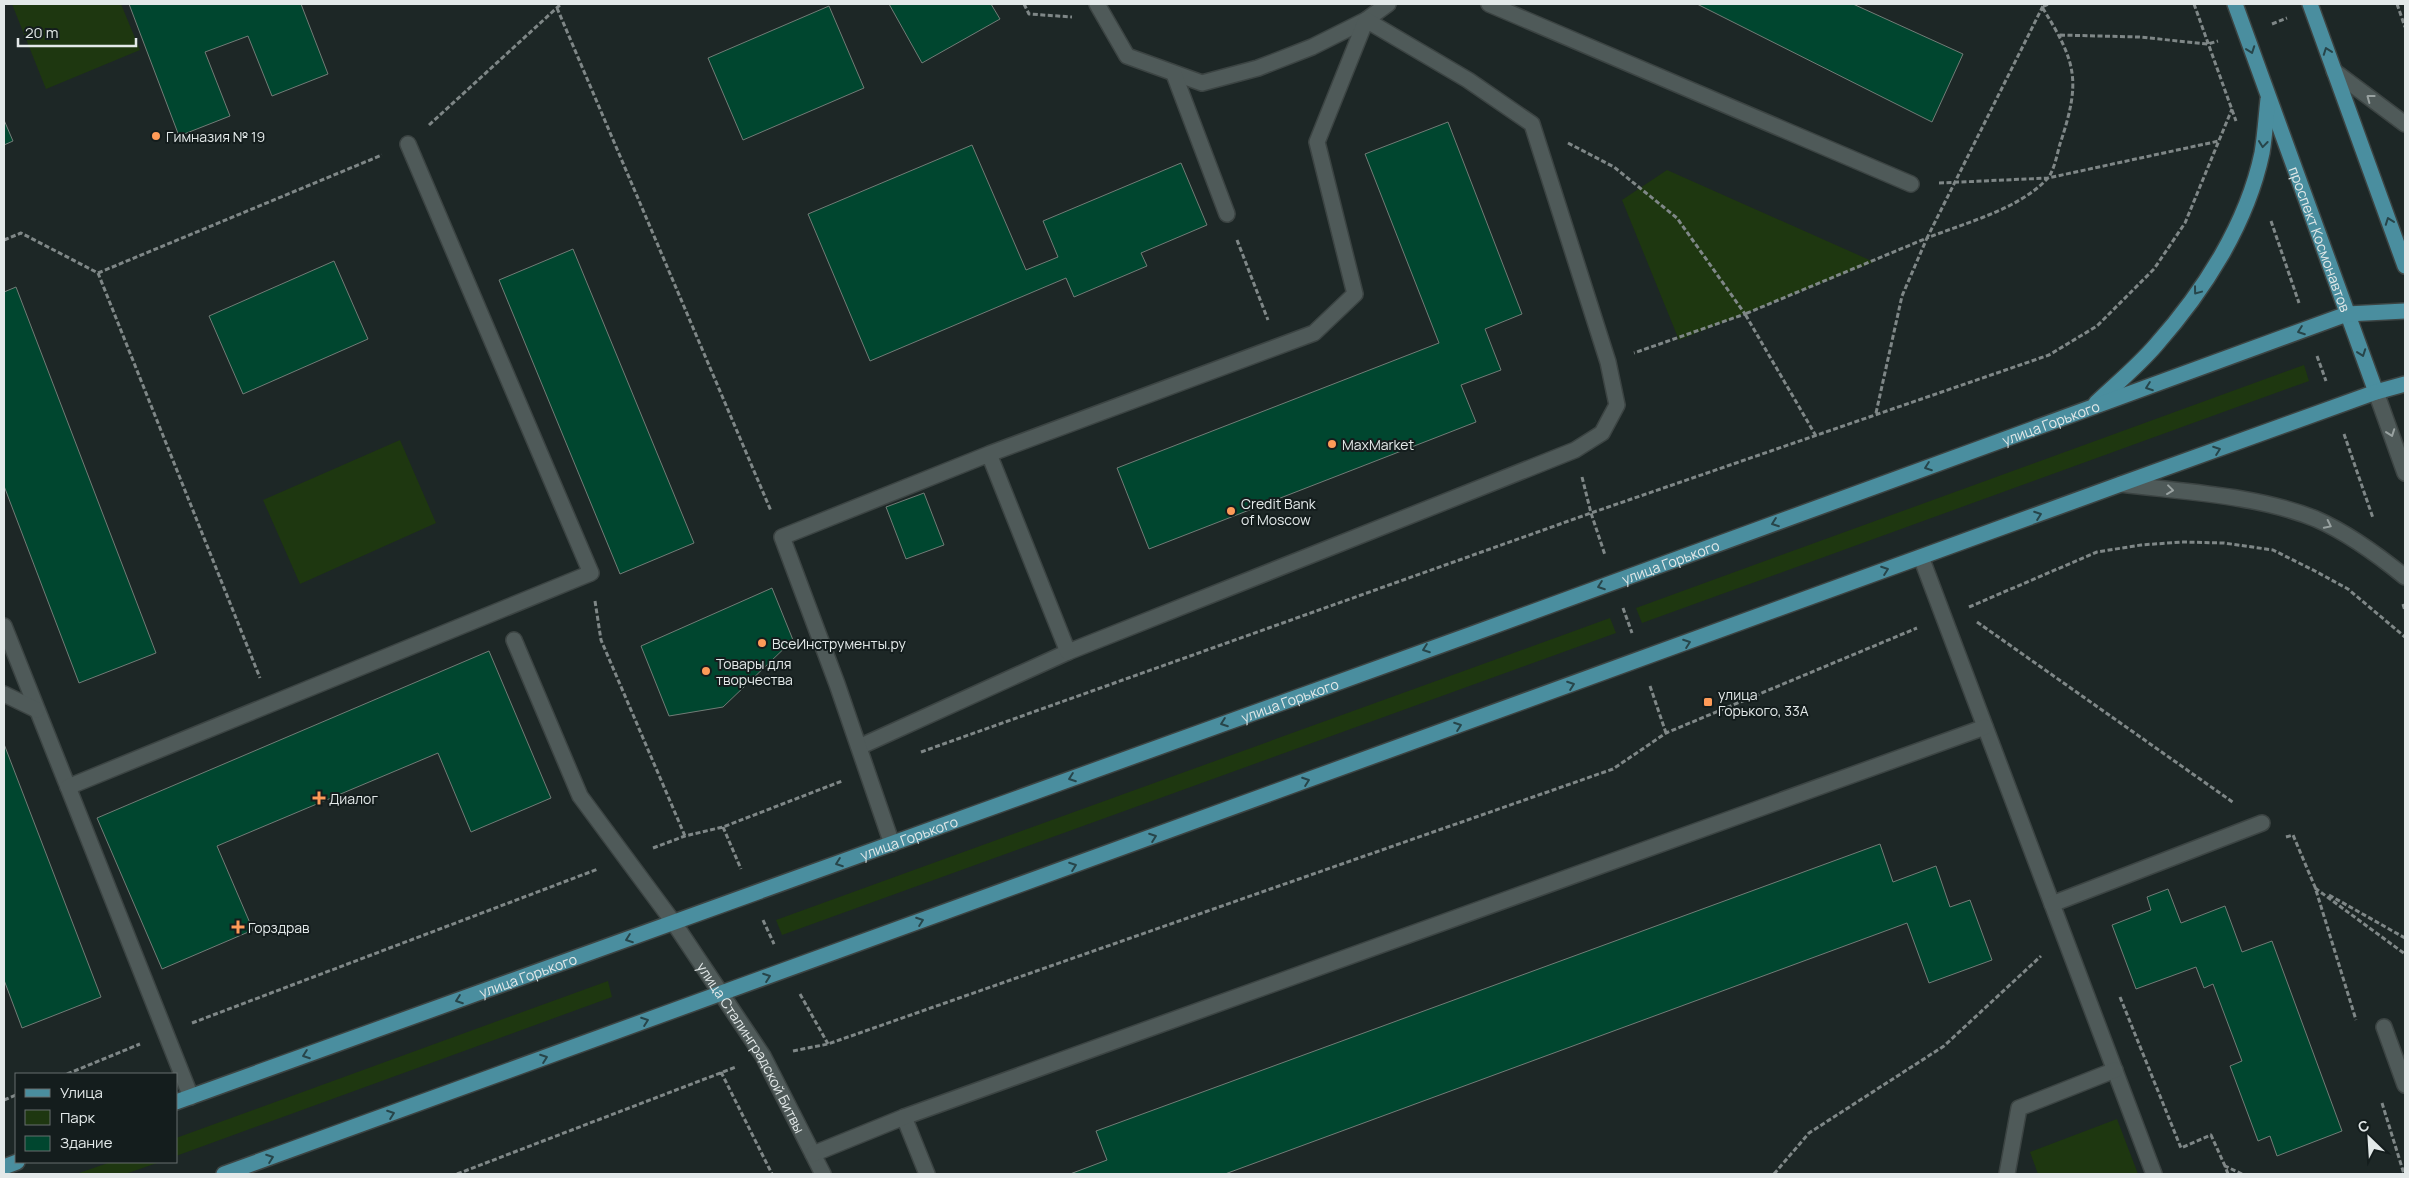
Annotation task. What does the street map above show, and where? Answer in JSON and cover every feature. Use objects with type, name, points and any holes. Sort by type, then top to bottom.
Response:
[{"type":"main road","name":"проспект Космонавтов","points":[[2235,4],[2376,392]]},
{"type":"main road","points":[[2310,4],[2405,266]]},
{"type":"main road","points":[[2091,408],[2156,346],[2204,282],[2234,235],[2256,177],[2262,152],[2268,96]]},
{"type":"main road","name":"улица Горького","points":[[183,1099],[752,895],[2347,314],[2405,311]]},
{"type":"main road","points":[[224,1174],[2121,484],[2376,392],[2405,384]]},
{"type":"street","points":[[1097,4],[1127,56],[1202,83],[1258,68],[1312,47],[1366,20],[1388,4]]},
{"type":"street","points":[[1489,4],[1911,184]]},
{"type":"street","points":[[859,747],[1068,652],[1575,450],[1602,433],[1617,405],[1608,362],[1532,124],[1468,80],[1366,20]]},
{"type":"street","points":[[892,844],[868,772],[782,537],[989,454],[1314,333],[1355,294],[1317,142],[1366,20]]},
{"type":"street","points":[[2334,71],[2405,124]]},
{"type":"street","points":[[1174,74],[1227,214]]},
{"type":"street","points":[[68,787],[591,573],[408,144]]},
{"type":"street","name":"проспект Космонавтов","points":[[2376,392],[2405,474]]},
{"type":"street","points":[[989,454],[1068,652]]},
{"type":"street","points":[[2121,484],[2224,497],[2281,509],[2315,519],[2343,533],[2405,577]]},
{"type":"street","points":[[1921,557],[2154,1174]]},
{"type":"street","points":[[4,626],[164,1034],[175,1073]]},
{"type":"street","name":"улица Сталинградской Битвы","points":[[514,640],[580,796],[674,923],[763,1056],[823,1174]]},
{"type":"street","points":[[4,694],[38,710]]},
{"type":"street","points":[[813,1154],[904,1117],[1986,727]]},
{"type":"street","points":[[2052,904],[2262,823]]},
{"type":"street","points":[[2384,1027],[2405,1085]]},
{"type":"street","points":[[2007,1174],[2018,1108],[2115,1070]]},
{"type":"street","points":[[178,1082],[183,1099]]},
{"type":"street","points":[[904,1117],[927,1174]]},
{"type":"path","points":[[98,273],[408,144],[561,4]]},
{"type":"path","points":[[1024,4],[1029,14],[1107,20]]},
{"type":"path","points":[[2043,5],[2049,4]]},
{"type":"path","points":[[2060,35],[2140,37],[2208,44],[2194,4]]},
{"type":"path","points":[[2397,4],[2405,26]]},
{"type":"path","points":[[1608,362],[1745,314],[2018,202],[2048,178],[2066,126],[2073,89],[2072,63],[2060,35],[2043,5]]},
{"type":"path","points":[[1876,414],[1902,296],[1927,238],[2043,5]]},
{"type":"path","points":[[557,8],[782,537]]},
{"type":"path","points":[[914,755],[1591,513],[2049,355],[2097,326],[2154,269],[2185,223],[2232,109]]},
{"type":"path","points":[[1532,124],[1614,167],[1677,218],[1745,314],[1816,436]]},
{"type":"path","points":[[1911,184],[2048,178],[2219,141]]},
{"type":"path","points":[[1227,214],[1278,347]]},
{"type":"path","points":[[4,240],[21,233],[98,273],[271,704]]},
{"type":"path","points":[[457,1174],[763,1056],[828,1044],[1614,769],[1666,732],[1960,611],[2097,552],[2140,545],[2182,542],[2224,543],[2272,550],[2348,589],[2405,637]]},
{"type":"path","points":[[591,573],[601,640],[684,836]]},
{"type":"path","points":[[1960,611],[2262,823]]},
{"type":"path","points":[[69,1073],[164,1034],[684,836],[723,827],[868,772]]},
{"type":"path","points":[[723,827],[786,970],[828,1044]]},
{"type":"path","points":[[2278,840],[2293,835],[2315,887],[2405,954]]},
{"type":"path","points":[[2315,887],[2405,938]]},
{"type":"path","points":[[1774,1174],[1809,1133],[1944,1046],[2064,935]]},
{"type":"path","points":[[2119,995],[2182,1148],[2211,1135],[2228,1174]]},
{"type":"path","points":[[722,1072],[772,1174]]},
{"type":"path","points":[[2225,1166],[2242,1174]]},
{"type":"green space","points":[[12,4],[121,4],[140,50],[46,89]]},
{"type":"green space","points":[[1667,170],[1874,262],[1679,340],[1622,200]]},
{"type":"green space","points":[[2304,365],[2309,381],[1642,623],[1636,608]]},
{"type":"green space","points":[[400,440],[436,523],[300,584],[263,500]]},
{"type":"green space","points":[[1610,618],[1616,633],[782,935],[776,920]]},
{"type":"green space","points":[[608,981],[612,997],[178,1155],[178,1137]]},
{"type":"green space","points":[[2117,1119],[2138,1174],[2038,1174],[2030,1152]]},
{"type":"green space","points":[[108,1163],[157,1163],[125,1174],[76,1174]]},
{"type":"building","points":[[129,4],[301,4],[328,74],[272,96],[248,36],[205,52],[230,116],[179,136]]},
{"type":"building","points":[[889,4],[991,4],[1000,19],[922,63]]},
{"type":"building","points":[[1697,4],[1853,4],[1963,54],[1932,122]]},
{"type":"building","points":[[829,6],[864,88],[743,140],[708,58]]},
{"type":"building","points":[[4,120],[13,141],[4,145]]},
{"type":"building","points":[[1448,122],[1522,314],[1485,329],[1501,370],[1461,385],[1476,422],[1149,549],[1117,468],[1439,343],[1365,154]]},
{"type":"building","points":[[972,145],[1026,270],[1058,257],[1043,221],[1181,163],[1207,225],[1141,253],[1147,266],[1074,297],[1066,278],[870,361],[808,214]]},
{"type":"building","points":[[573,249],[694,543],[620,574],[499,280]]},
{"type":"building","points":[[334,261],[368,339],[243,394],[209,316]]},
{"type":"building","points":[[16,287],[156,653],[79,683],[4,486],[4,292]]},
{"type":"building","points":[[924,493],[944,545],[906,559],[886,507]]},
{"type":"building","points":[[772,588],[793,640],[723,707],[669,716],[641,646]]},
{"type":"building","points":[[489,651],[551,798],[471,832],[438,753],[217,846],[253,930],[162,969],[97,818]]},
{"type":"building","points":[[4,744],[101,997],[22,1028],[4,980]]},
{"type":"building","points":[[1880,844],[1893,882],[1936,866],[1950,907],[1970,900],[1992,960],[1929,983],[1907,923],[1225,1174],[1070,1174],[1107,1160],[1096,1131]]},
{"type":"building","points":[[2168,889],[2181,923],[2225,906],[2242,952],[2272,941],[2342,1131],[2277,1156],[2270,1136],[2258,1141],[2230,1066],[2242,1061],[2213,984],[2204,988],[2196,967],[2136,989],[2112,925],[2151,910],[2147,897]]},
{"type":"place","name":"Гимназия № 19","points":[[156,136]]},
{"type":"place","name":"MaxMarket","points":[[1332,444]]},
{"type":"place","name":"Credit Bank of Moscow","points":[[1231,511]]},
{"type":"place","name":"ВсеИнструменты.ру","points":[[762,643]]},
{"type":"place","name":"Товары для творчества","points":[[706,671]]},
{"type":"place","name":"улица Горького, 33А","points":[[1708,702]]},
{"type":"place","name":"Диалог","points":[[319,798]]},
{"type":"place","name":"Горздрав","points":[[238,927]]}]
